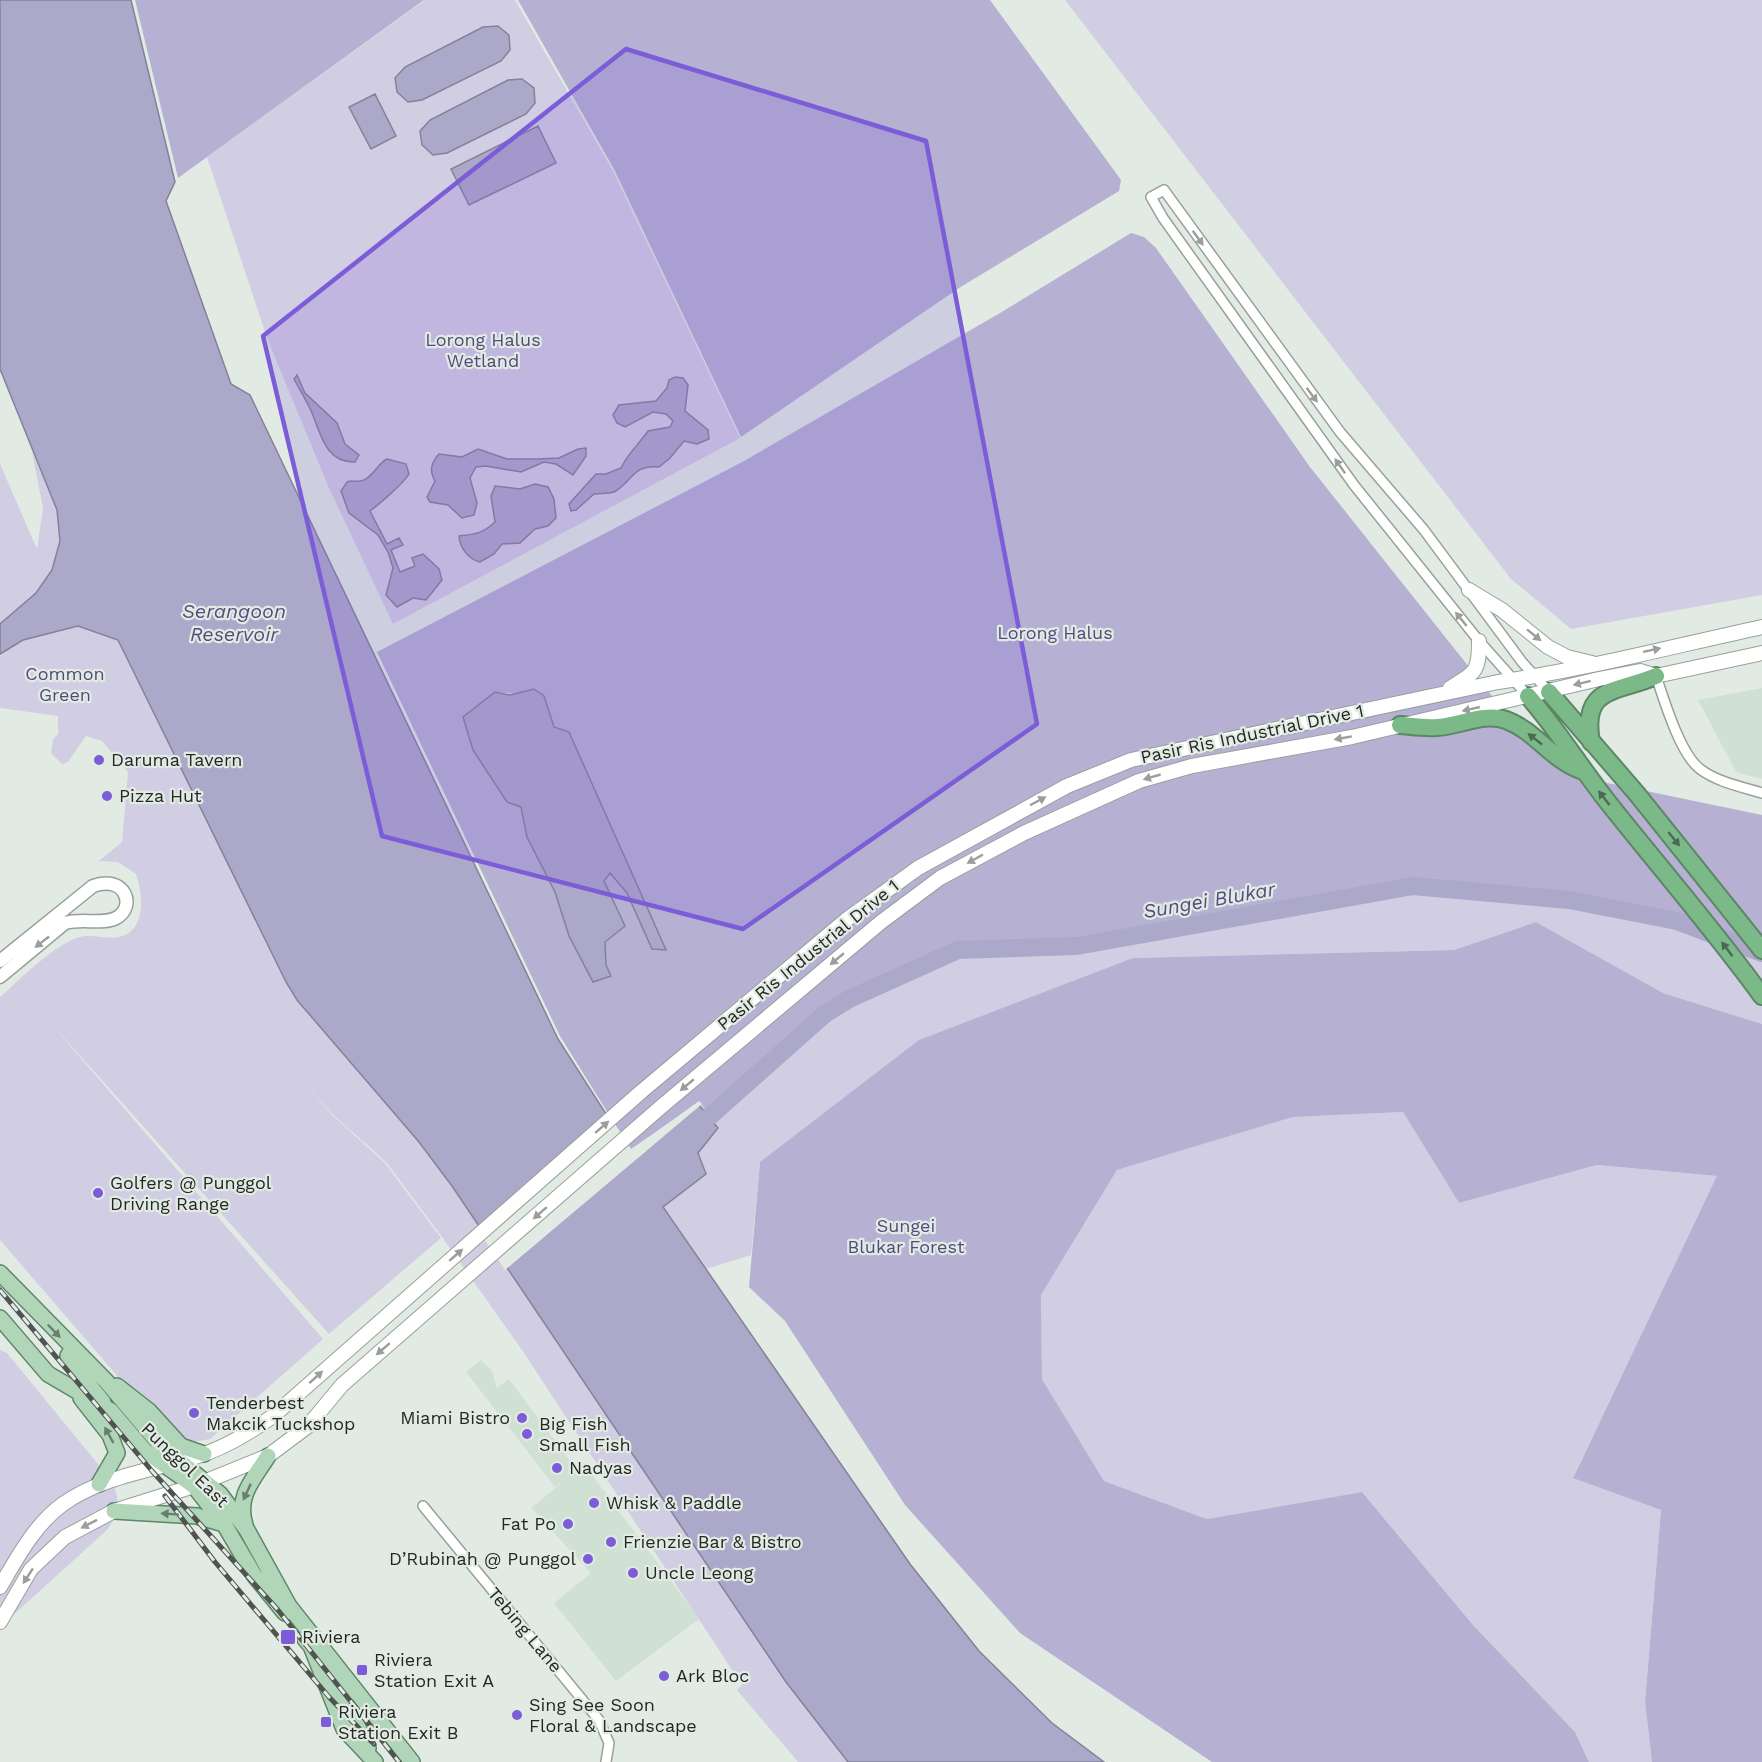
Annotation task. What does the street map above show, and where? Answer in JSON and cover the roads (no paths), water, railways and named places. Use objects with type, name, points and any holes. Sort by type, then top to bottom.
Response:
[{"type":"highway","points":[[1592,743],[1587,721],[1591,705],[1606,692],[1628,688],[1656,676]]},
{"type":"highway","points":[[1549,692],[1637,794],[1762,950]]},
{"type":"highway","points":[[1528,696],[1583,771],[1709,925],[1762,996]]},
{"type":"highway","points":[[1400,725],[1437,728],[1487,718],[1506,720],[1519,727],[1566,765],[1583,771]]},
{"type":"main road","points":[[1469,590],[1502,610],[1548,647],[1567,657],[1595,664]]},
{"type":"main road","name":"Pasir Ris Industrial Drive 1","points":[[0,1587],[25,1544],[62,1504],[99,1484],[204,1454],[246,1435],[273,1416],[642,1091],[846,920],[918,868],[999,821],[1066,786],[1131,760],[1195,744],[1595,664],[1762,627]]},
{"type":"main road","points":[[1438,696],[1472,675],[1479,665],[1479,641]]},
{"type":"main road","name":"Pasir Ris Industrial Drive 1","points":[[0,1622],[31,1569],[65,1537],[114,1511],[200,1484],[267,1456],[308,1426],[342,1385],[662,1106],[881,922],[940,878],[1024,832],[1139,781],[1192,766],[1400,725],[1640,671],[1656,676],[1762,653]]},
{"type":"main road","name":"Punggol East","points":[[0,1273],[72,1349],[106,1381],[151,1435],[200,1484],[254,1575],[311,1646],[344,1729],[374,1761]]},
{"type":"main road","points":[[0,1290],[7,1288],[24,1299]]},
{"type":"main road","name":"Punggol East","points":[[0,1318],[48,1374],[111,1411],[145,1451],[164,1466],[220,1494],[247,1530],[289,1606],[412,1762]]},
{"type":"main road","points":[[72,1349],[68,1356],[70,1362],[111,1411]]},
{"type":"main road","points":[[106,1381],[125,1390],[181,1446],[204,1454]]},
{"type":"main road","points":[[76,1390],[110,1435],[117,1453],[99,1484]]},
{"type":"main road","points":[[247,1530],[241,1510],[244,1495],[267,1456]]},
{"type":"main road","points":[[114,1511],[197,1516],[224,1524]]},
{"type":"main road","points":[[374,1761],[375,1746],[380,1743],[385,1741],[400,1746]]},
{"type":"street","points":[[1528,696],[1479,641],[1354,485],[1163,218],[1151,196],[1164,190],[1340,432],[1424,530],[1549,692]]},
{"type":"street","points":[[1656,676],[1670,714],[1694,764],[1724,781],[1762,793]]},
{"type":"street","points":[[0,962],[93,886],[108,881],[123,891],[126,903],[121,915],[108,921],[79,920],[65,923],[0,977]]},
{"type":"street","name":"Tebing Lane","points":[[423,1506],[599,1720],[609,1743],[606,1762]]},
{"type":"water","name":"Serangoon Reservoir","points":[[0,0],[131,0],[175,182],[166,201],[231,384],[250,395],[558,1039],[631,1153],[699,1105],[718,1128],[698,1153],[706,1174],[663,1207],[910,1564],[979,1651],[1052,1723],[1104,1762],[848,1762],[786,1682],[452,1186],[419,1142],[297,1000],[286,982],[118,640],[78,626],[23,640],[0,654],[0,624],[36,593],[52,570],[60,541],[57,510],[0,369]]},
{"type":"water","points":[[498,26],[509,35],[510,50],[501,61],[422,100],[408,102],[397,92],[395,78],[405,67],[483,27]]},
{"type":"water","points":[[522,79],[534,88],[535,103],[526,114],[447,153],[433,155],[422,145],[420,131],[430,120],[508,80]]},
{"type":"water","points":[[375,94],[396,136],[371,149],[349,107]]},
{"type":"water","points":[[538,126],[556,163],[469,205],[451,169]]},
{"type":"water","points":[[297,375],[305,393],[337,423],[345,444],[359,455],[355,462],[337,458],[326,446],[294,379]]},
{"type":"water","points":[[675,377],[683,378],[688,385],[685,411],[708,430],[709,439],[697,444],[684,441],[659,467],[644,468],[638,471],[614,492],[594,494],[576,510],[571,511],[569,504],[596,474],[606,474],[621,468],[648,431],[670,427],[673,421],[666,414],[653,412],[625,427],[617,423],[613,415],[619,405],[656,401],[667,388],[669,380]]},
{"type":"water","points":[[586,448],[586,456],[573,475],[556,464],[544,462],[521,472],[486,466],[476,467],[470,478],[477,503],[474,515],[462,518],[448,505],[430,502],[427,497],[435,481],[432,470],[439,454],[462,457],[478,449],[507,459],[537,459],[559,458],[578,449]]},
{"type":"water","points":[[387,459],[406,464],[409,474],[397,488],[370,511],[387,544],[399,538],[403,545],[391,550],[400,572],[415,566],[412,558],[423,554],[439,569],[442,580],[426,600],[413,598],[397,607],[386,595],[393,568],[388,552],[378,535],[349,513],[341,491],[347,482],[365,480]]},
{"type":"water","points":[[535,484],[548,487],[554,499],[556,518],[548,526],[535,529],[520,543],[502,544],[494,554],[480,562],[468,556],[459,536],[478,533],[495,522],[491,496],[495,486],[520,489]]},
{"type":"water","points":[[534,689],[544,696],[554,727],[569,732],[666,950],[652,949],[627,893],[610,873],[604,881],[625,926],[605,942],[606,965],[611,976],[593,982],[569,936],[555,892],[527,837],[521,807],[507,802],[473,750],[463,717],[495,692],[510,695]]},
{"type":"waterway","name":"Sungei Blukar","points":[[709,1117],[825,1014],[849,999],[958,950],[1077,946],[1413,886],[1569,900],[1677,921],[1762,953]]},
{"type":"railway","points":[[0,1290],[152,1471],[278,1610],[399,1762]]},
{"type":"railway","points":[[165,1496],[215,1562],[329,1697],[374,1744]]},
{"type":"place","name":"Daruma Tavern","points":[[99,760]]},
{"type":"place","name":"Pizza Hut","points":[[107,796]]},
{"type":"place","name":"Golfers @ Punggol Driving Range","points":[[98,1193]]},
{"type":"place","name":"Tenderbest Makcik Tuckshop","points":[[194,1413]]},
{"type":"place","name":"Miami Bistro","points":[[522,1418]]},
{"type":"place","name":"Big Fish Small Fish","points":[[527,1434]]},
{"type":"place","name":"Nadyas","points":[[557,1468]]},
{"type":"place","name":"Whisk & Paddle","points":[[594,1503]]},
{"type":"place","name":"Fat Po","points":[[568,1524]]},
{"type":"place","name":"Frienzie Bar & Bistro","points":[[611,1542]]},
{"type":"place","name":"D’Rubinah @ Punggol","points":[[588,1559]]},
{"type":"place","name":"Uncle Leong","points":[[633,1573]]},
{"type":"place","name":"Riviera","points":[[288,1637]]},
{"type":"place","name":"Riviera Station Exit A","points":[[362,1670]]},
{"type":"place","name":"Ark Bloc","points":[[664,1676]]},
{"type":"place","name":"Sing See Soon Floral & Landscape","points":[[517,1715]]},
{"type":"place","name":"Riviera Station Exit B","points":[[326,1722]]},
{"type":"park label","name":"Lorong Halus Wetland","points":[[483,350]]},
{"type":"park label","name":"Lorong Halus","points":[[1055,633]]},
{"type":"park label","name":"Common Green","points":[[65,684]]},
{"type":"park label","name":"Sungei Blukar Forest","points":[[906,1236]]}]
